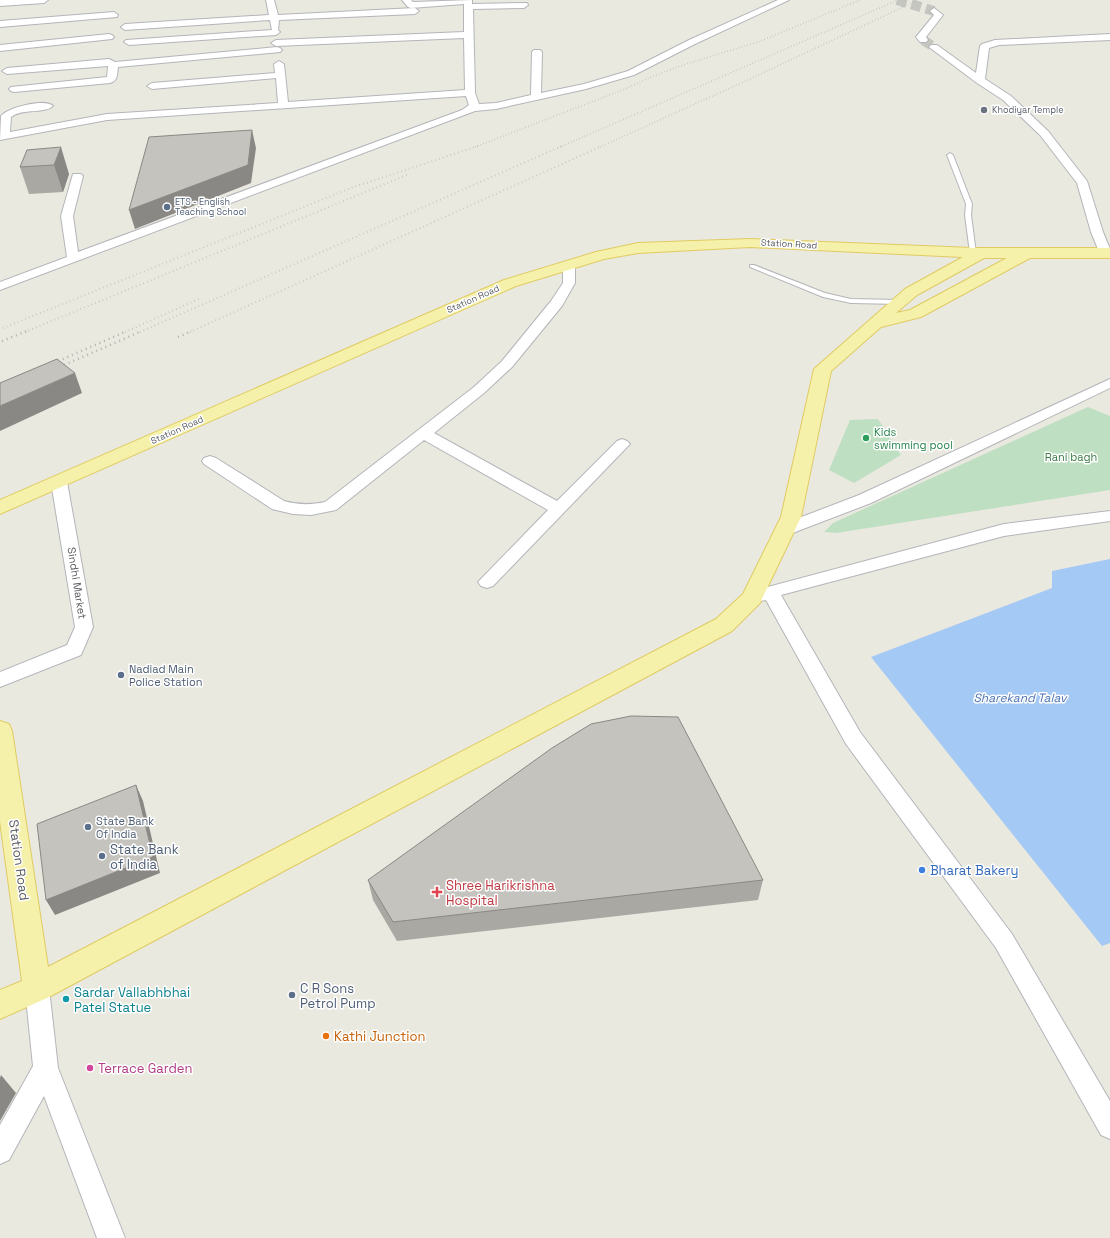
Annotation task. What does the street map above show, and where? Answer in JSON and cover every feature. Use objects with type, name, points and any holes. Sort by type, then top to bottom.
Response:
[{"type":"main road","name":"Station Road","points":[[0,508],[510,283],[601,254],[638,248],[750,243],[977,253],[1108,253]]},
{"type":"main road","points":[[0,1005],[37,988],[724,625],[761,595],[784,530],[791,516],[823,369],[911,292],[977,253]]},
{"type":"main road","points":[[877,323],[915,314],[1026,253]]},
{"type":"main road","name":"Station Road","points":[[0,731],[37,988]]},
{"type":"street","points":[[0,3],[44,0]]},
{"type":"street","points":[[270,0],[272,14],[275,18],[283,106]]},
{"type":"street","points":[[406,0],[411,5],[468,3],[524,5]]},
{"type":"street","points":[[0,286],[466,112],[472,108],[496,106],[586,86],[631,73],[692,42],[785,0]]},
{"type":"street","points":[[468,3],[470,93],[474,105],[472,108]]},
{"type":"street","points":[[125,28],[224,20],[415,11]]},
{"type":"street","points":[[923,40],[921,37],[939,16],[934,11]]},
{"type":"street","points":[[0,24],[114,15]]},
{"type":"street","points":[[129,42],[276,32]]},
{"type":"street","points":[[7,71],[109,62],[113,64],[150,62],[277,46],[469,35]]},
{"type":"street","points":[[0,48],[108,37]]},
{"type":"street","points":[[980,81],[984,49],[988,44],[998,42],[1110,37]]},
{"type":"street","points":[[934,47],[980,81],[1007,98],[1044,133],[1083,183],[1097,232],[1108,253]]},
{"type":"street","points":[[536,52],[536,96]]},
{"type":"street","points":[[150,62],[151,115]]},
{"type":"street","points":[[14,89],[110,80],[112,78],[113,64]]},
{"type":"street","points":[[151,94],[281,74]]},
{"type":"street","points":[[48,106],[18,110],[8,113],[6,116],[2,137],[92,119],[470,93]]},
{"type":"street","points":[[73,258],[67,216],[77,176]]},
{"type":"street","points":[[210,461],[278,505],[293,509],[321,509],[330,506],[479,390],[507,364],[557,303],[569,283],[569,265]]},
{"type":"street","points":[[784,530],[865,499],[1110,383]]},
{"type":"street","points":[[423,433],[559,509]]},
{"type":"street","points":[[487,582],[622,444]]},
{"type":"street","name":"Sindhi Market","points":[[0,680],[74,650],[84,627],[59,482]]},
{"type":"street","points":[[1110,516],[1004,530],[761,595],[853,738],[1004,941],[1110,1126]]},
{"type":"street","points":[[37,988],[46,1068],[111,1238]]},
{"type":"street","points":[[0,1151],[46,1068]]},
{"type":"lane","points":[[950,155],[969,204],[968,215],[977,253]]},
{"type":"lane","points":[[752,266],[823,295],[851,301],[900,302]]},
{"type":"green space","name":"Rani bagh","points":[[1088,407],[1110,416],[1110,490],[836,533],[824,532],[833,523]]},
{"type":"green space","name":"Kids swimming pool","points":[[878,419],[901,455],[854,483],[829,470],[850,420]]},
{"type":"water","name":"Sharekand Talav","points":[[1110,559],[1110,943],[1102,946],[871,657],[1052,588],[1052,571]]},
{"type":"building","points":[[252,130],[248,165],[129,210],[149,137]]},
{"type":"building","points":[[61,147],[54,165],[20,167],[27,150]]},
{"type":"building","points":[[57,359],[75,373],[0,406],[0,383]]},
{"type":"building","points":[[631,716],[678,717],[763,880],[393,922],[368,880],[552,748],[591,724]]},
{"type":"building","name":"State Bank of India","points":[[136,785],[153,857],[46,900],[37,824]]},
{"type":"tunnel","points":[[897,0],[934,11]]},
{"type":"tunnel","points":[[923,40],[934,47]]},
{"type":"railway","points":[[475,147],[625,89],[653,76],[686,64],[758,42],[860,0]]},
{"type":"railway","points":[[560,147],[898,0]]},
{"type":"railway","points":[[600,147],[750,79],[918,0]]},
{"type":"railway","points":[[140,332],[562,146]]},
{"type":"railway","points":[[190,332],[602,146]]},
{"type":"railway","points":[[3,328],[351,188],[475,147]]},
{"type":"railway","points":[[25,332],[409,174]]},
{"type":"railway","points":[[125,332],[201,298]]},
{"type":"railway","points":[[2,341],[27,331]]},
{"type":"railway","points":[[49,365],[127,331]]},
{"type":"railway","points":[[55,369],[142,331]]},
{"type":"railway","points":[[178,337],[192,331]]},
{"type":"place","name":"Khodiyar Temple","points":[[984,110]]},
{"type":"place","name":"ETS - English Teaching School","points":[[167,207]]},
{"type":"place","name":"Kids swimming pool","points":[[866,438]]},
{"type":"place","name":"Nadiad Main Police Station","points":[[121,675]]},
{"type":"place","name":"State Bank Of India","points":[[88,827]]},
{"type":"place","name":"State Bank of India","points":[[102,856]]},
{"type":"place","name":"Bharat Bakery","points":[[922,870]]},
{"type":"place","name":"Shree Harikrishna Hospital","points":[[437,892]]},
{"type":"place","name":"C R Sons Petrol Pump","points":[[292,995]]},
{"type":"place","name":"Sardar Vallabhbhai Patel Statue","points":[[66,999]]},
{"type":"place","name":"Kathi Junction","points":[[326,1036]]},
{"type":"place","name":"Terrace Garden","points":[[90,1068]]}]
